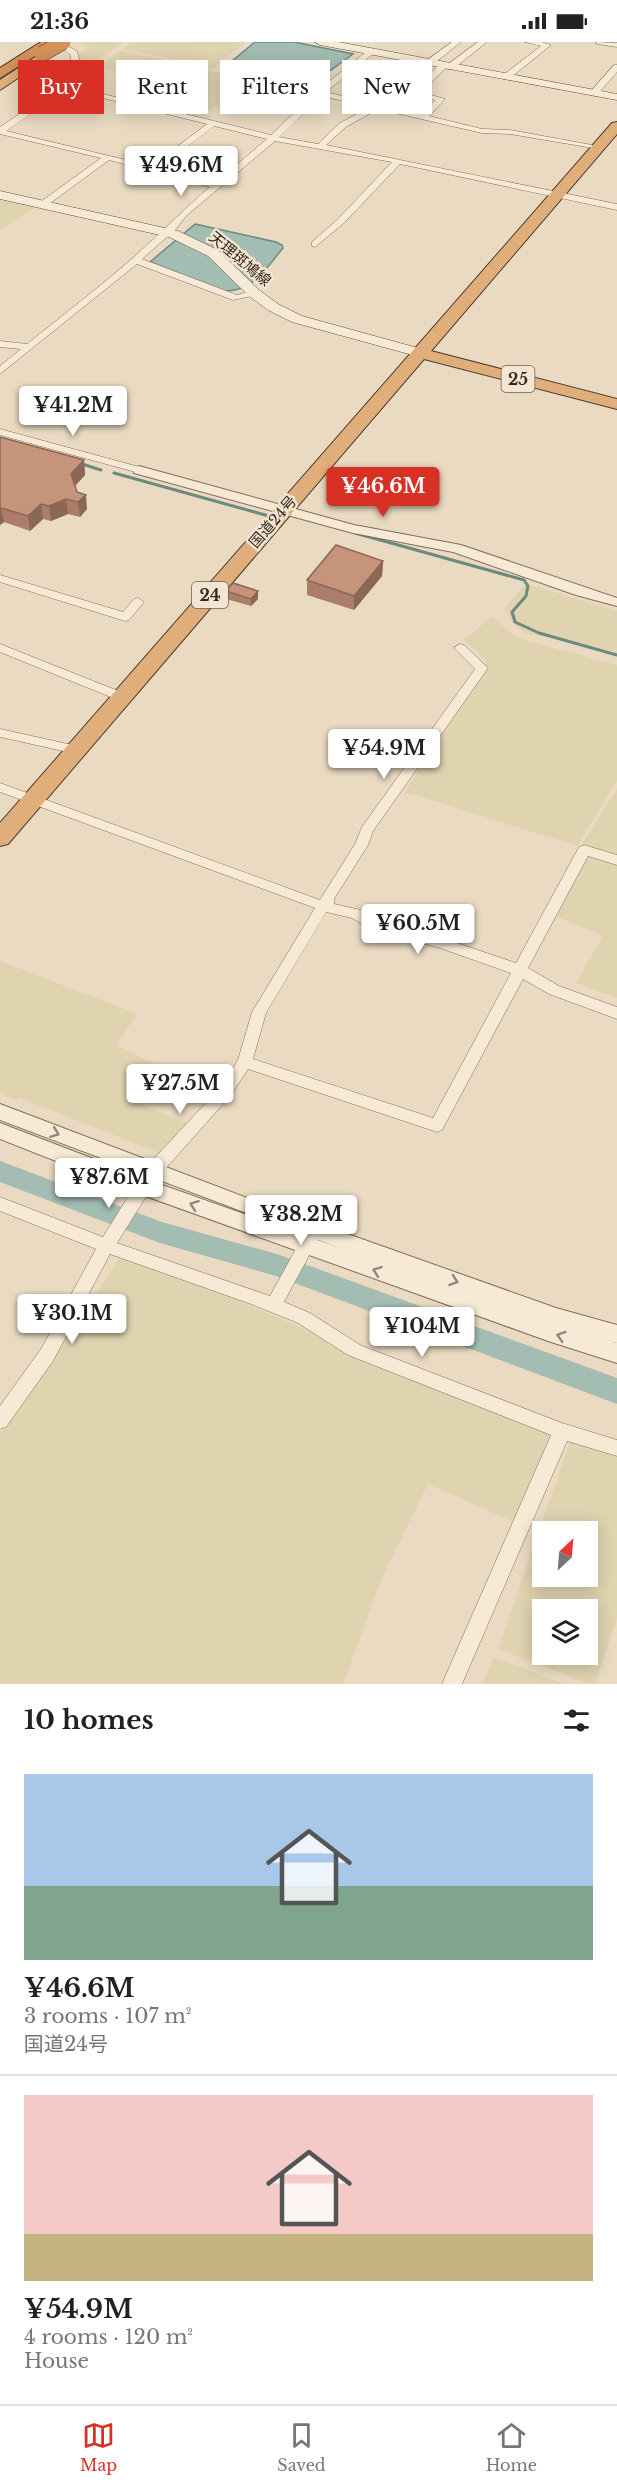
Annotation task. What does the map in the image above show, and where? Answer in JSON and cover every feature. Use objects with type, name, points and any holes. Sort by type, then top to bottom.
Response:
[{"type":"highway","points":[[0,69],[55,44]]},
{"type":"highway","points":[[0,74],[55,44]]},
{"type":"highway","points":[[0,81],[55,44]]},
{"type":"highway","points":[[0,86],[55,44]]},
{"type":"highway","name":"国道24号","points":[[0,838],[617,126]]},
{"type":"highway","name":"25","points":[[420,353],[617,404]]},
{"type":"main road","points":[[320,42],[410,60]]},
{"type":"main road","points":[[370,53],[381,42]]},
{"type":"main road","points":[[432,64],[617,97]]},
{"type":"main road","name":"天理斑鳩線","points":[[0,195],[173,234],[213,253],[252,291],[273,307],[297,319],[420,353]]},
{"type":"street","points":[[432,61],[457,42]]},
{"type":"street","points":[[432,79],[483,42]]},
{"type":"street","points":[[506,77],[547,45],[529,42]]},
{"type":"street","points":[[600,42],[617,45]]},
{"type":"street","points":[[55,44],[74,53],[75,60]]},
{"type":"street","points":[[330,86],[370,53]]},
{"type":"street","points":[[594,93],[617,67]]},
{"type":"street","points":[[104,96],[293,144],[320,146],[398,161],[617,207]]},
{"type":"street","points":[[432,97],[441,99],[432,108]]},
{"type":"street","points":[[1,132],[25,114]]},
{"type":"street","points":[[0,371],[136,260],[173,234],[183,214],[298,114]]},
{"type":"street","points":[[320,146],[343,124],[365,114]]},
{"type":"street","points":[[408,114],[482,131],[510,132],[599,147]]},
{"type":"street","points":[[422,118],[426,114]]},
{"type":"street","points":[[153,169],[213,123]]},
{"type":"street","points":[[1,132],[108,157],[216,186]]},
{"type":"street","points":[[42,205],[108,157]]},
{"type":"street","points":[[315,244],[341,221],[398,161]]},
{"type":"street","points":[[136,260],[236,298],[252,291]]},
{"type":"street","points":[[0,344],[28,347]]},
{"type":"street","points":[[0,432],[353,529],[456,548],[581,592],[617,602]]},
{"type":"street","points":[[0,578],[124,617],[138,602]]},
{"type":"street","points":[[0,648],[122,697]]},
{"type":"street","points":[[0,1420],[46,1354],[108,1242],[145,1185],[181,1138],[226,1091],[245,1062],[259,1012],[325,907],[327,899],[361,845],[367,830],[482,668],[460,648]]},
{"type":"street","points":[[0,733],[76,750]]},
{"type":"street","points":[[0,787],[325,907],[356,914],[378,926],[442,943],[519,970],[554,990],[617,1013]]},
{"type":"street","points":[[245,1062],[437,1126],[584,850],[617,860]]},
{"type":"street","points":[[0,1112],[145,1185]]},
{"type":"street","points":[[0,1131],[538,1328],[617,1353]]},
{"type":"street","points":[[0,1204],[275,1303],[304,1318],[354,1350],[562,1431],[617,1448]]},
{"type":"street","points":[[275,1303],[307,1244]]},
{"type":"street","points":[[307,1244],[617,1334]]},
{"type":"street","points":[[452,1684],[562,1431]]},
{"type":"shaded area","points":[[81,42],[123,42],[100,60],[75,58],[79,53],[91,47],[78,44]]},
{"type":"shaded area","points":[[131,42],[245,42],[220,60],[212,69],[208,68],[208,60],[179,60],[122,49]]},
{"type":"shaded area","points":[[255,42],[294,42],[353,54],[330,71],[330,60],[233,60]]},
{"type":"shaded area","points":[[120,51],[166,60],[116,60],[116,71],[104,68],[104,63]]},
{"type":"shaded area","points":[[208,70],[220,73],[220,108],[214,107],[208,112]]},
{"type":"shaded area","points":[[182,114],[211,116],[206,120]]},
{"type":"shaded area","points":[[0,199],[33,207],[34,208],[0,230]]},
{"type":"shaded area","points":[[195,224],[276,242],[283,248],[258,277],[244,287],[235,290],[225,291],[150,262]]},
{"type":"shaded area","points":[[527,582],[530,585],[617,611],[617,655],[576,643],[524,633],[504,609]]},
{"type":"shaded area","points":[[491,617],[497,619],[507,631],[520,639],[617,665],[617,781],[577,846],[405,792],[486,664],[485,659],[464,640]]},
{"type":"shaded area","points":[[617,789],[617,858],[584,847],[582,844]]},
{"type":"shaded area","points":[[588,853],[617,863],[617,998],[576,983],[603,936],[554,915]]},
{"type":"shaded area","points":[[0,961],[137,1014],[116,1045],[165,1069],[142,1105],[189,1124],[162,1154],[20,1098],[16,1100],[0,1093]]},
{"type":"shaded area","points":[[131,1254],[399,1370],[551,1427],[555,1437],[524,1526],[428,1484],[383,1575],[343,1684],[0,1684],[0,1434],[38,1382],[121,1256]]},
{"type":"shaded area","points":[[571,1439],[617,1453],[617,1619],[595,1684],[589,1684],[540,1665],[598,1665],[598,1599],[532,1599],[532,1662],[498,1649],[532,1551],[532,1587],[598,1587],[598,1521],[542,1521]]},
{"type":"shaded area","points":[[494,1657],[564,1684],[482,1684]]},
{"type":"building","points":[[0,437],[84,460],[71,474],[77,492],[86,495],[78,502],[66,499],[49,506],[41,504],[28,516],[0,509]]},
{"type":"building","points":[[336,545],[383,561],[354,596],[307,580]]},
{"type":"building","points":[[233,583],[258,591],[251,599],[226,591]]},
{"type":"waterway","points":[[82,464],[101,470]]},
{"type":"waterway","points":[[114,473],[269,516]]},
{"type":"waterway","points":[[355,533],[524,580],[528,586],[526,596],[512,612],[515,622],[539,633],[617,655]]},
{"type":"waterway","points":[[0,1171],[160,1232],[277,1265],[617,1391]]}]
